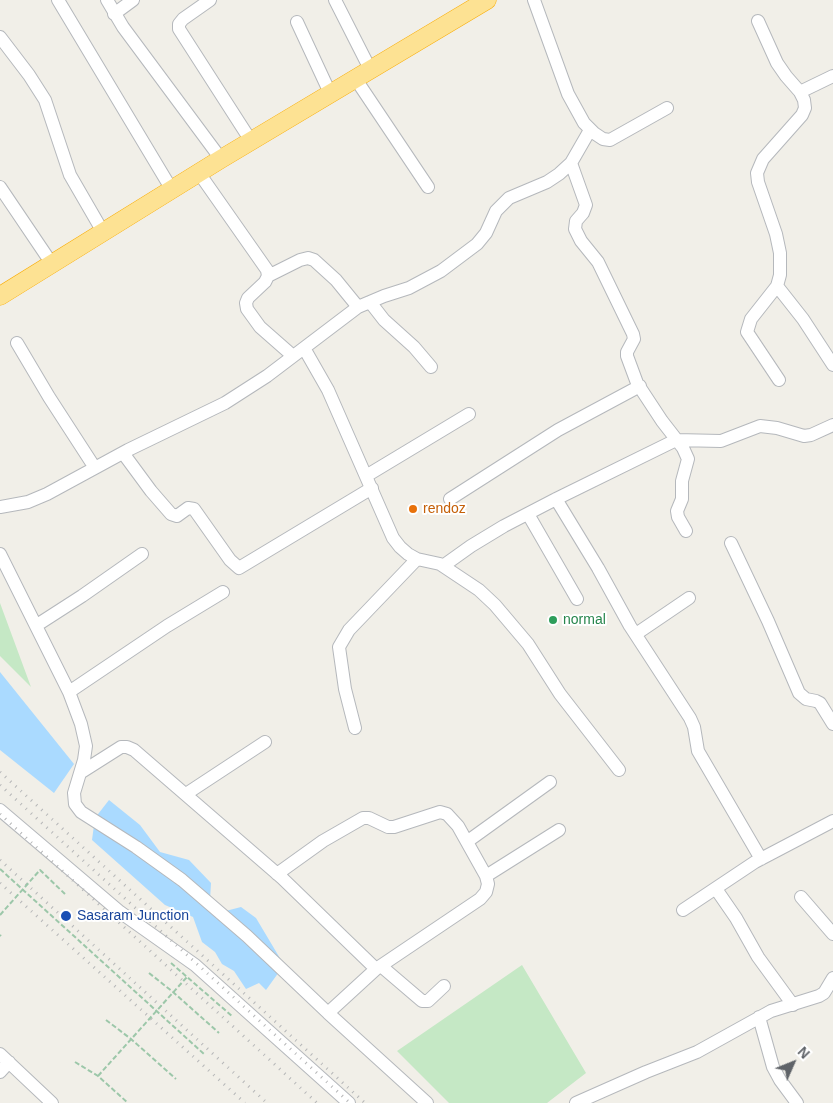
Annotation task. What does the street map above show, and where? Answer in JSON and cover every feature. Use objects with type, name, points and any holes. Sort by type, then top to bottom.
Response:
[{"type":"highway","points":[[0,296],[251,141],[487,0]]},
{"type":"street","points":[[58,0],[172,190]]},
{"type":"street","points":[[107,0],[114,14],[222,159]]},
{"type":"street","points":[[114,14],[133,0]]},
{"type":"street","points":[[210,0],[183,19],[179,24],[179,29],[251,141]]},
{"type":"street","points":[[335,0],[362,74],[428,187]]},
{"type":"street","points":[[534,0],[568,94],[590,130],[603,139],[610,140],[668,108]]},
{"type":"street","points":[[758,21],[777,63],[800,92],[805,108],[802,115],[767,154],[758,167],[757,173],[760,189],[776,234],[780,253],[780,275],[777,286],[751,319],[747,332],[779,380]]},
{"type":"street","points":[[297,22],[330,93]]},
{"type":"street","points":[[0,37],[25,69],[45,100],[70,175],[103,232]]},
{"type":"street","points":[[800,92],[833,76]]},
{"type":"street","points":[[0,508],[28,502],[47,494],[123,453],[225,403],[364,304],[409,288],[441,271],[477,244],[486,233],[496,211],[509,198],[547,182],[571,163],[590,130]]},
{"type":"street","points":[[571,163],[586,205],[583,213],[576,221],[575,229],[598,262],[633,334],[634,339],[627,352],[627,356],[640,386],[683,448],[688,459],[682,481],[682,499],[676,514],[686,532]]},
{"type":"street","points":[[199,173],[267,270],[268,276],[265,282],[248,298],[247,308],[260,327],[293,356]]},
{"type":"street","points":[[0,187],[52,264]]},
{"type":"street","points":[[268,276],[300,260],[308,258],[314,260],[414,347],[431,367]]},
{"type":"street","points":[[777,286],[803,319],[833,365]]},
{"type":"street","points":[[17,343],[49,398],[95,468]]},
{"type":"street","points":[[304,348],[328,390],[393,538],[408,554],[417,559],[433,561],[443,566],[479,590],[528,644],[560,694],[619,770]]},
{"type":"street","points":[[450,498],[558,430],[640,386]]},
{"type":"street","points":[[366,476],[469,414]]},
{"type":"street","points":[[443,566],[484,538],[528,514],[676,440],[721,441],[760,426],[777,428],[804,436],[811,435],[833,425]]},
{"type":"street","points":[[123,453],[171,514],[177,516],[188,508],[194,509],[230,560],[239,568],[372,488]]},
{"type":"street","points":[[556,499],[636,634],[690,718],[694,727],[695,742],[702,759],[761,859]]},
{"type":"street","points":[[528,514],[576,599]]},
{"type":"street","points":[[731,543],[799,693],[806,699],[816,700],[820,703],[833,724]]},
{"type":"street","points":[[0,554],[70,692],[81,724],[86,746],[84,760],[74,793],[75,804],[81,812],[136,847],[182,880],[247,936],[328,1014],[428,1103]]},
{"type":"street","points":[[37,624],[82,596],[142,554]]},
{"type":"street","points":[[355,728],[345,689],[340,657],[340,647],[343,638],[417,559]]},
{"type":"street","points":[[70,692],[167,626],[223,592]]},
{"type":"street","points":[[636,634],[689,598]]},
{"type":"street","points":[[186,794],[265,742]]},
{"type":"street","points":[[80,773],[121,747],[134,750],[149,761],[277,874],[379,967],[422,1001],[428,1001],[444,986]]},
{"type":"street","points":[[468,841],[550,782]]},
{"type":"street","points":[[0,810],[120,912],[195,965],[349,1103]]},
{"type":"street","points":[[277,874],[323,841],[363,818],[369,818],[388,827],[394,827],[440,812],[453,818],[468,841],[486,876],[488,884],[486,892],[480,899],[379,967],[328,1014]]},
{"type":"street","points":[[683,910],[734,875],[833,821]]},
{"type":"street","points":[[486,876],[559,830]]},
{"type":"street","points":[[716,889],[736,918],[758,957],[793,1005]]},
{"type":"street","points":[[801,897],[833,934]]},
{"type":"street","points":[[576,1103],[589,1100],[697,1052],[771,1011],[819,996],[824,993],[833,978]]},
{"type":"street","points":[[759,1017],[773,1066],[780,1080],[797,1103]]},
{"type":"street","points":[[3,1063],[52,1103]]},
{"type":"path","points":[[106,965],[0,869],[7,876],[160,1015],[204,1054]]},
{"type":"path","points":[[0,915],[40,870],[65,894]]},
{"type":"path","points":[[170,962],[232,1016]]},
{"type":"path","points":[[149,973],[174,992],[219,1033]]},
{"type":"path","points":[[98,1076],[187,977]]},
{"type":"path","points":[[106,1020],[131,1039],[176,1079]]},
{"type":"path","points":[[75,1062],[98,1076],[128,1103]]},
{"type":"green space","points":[[0,603],[31,687],[0,656]]},
{"type":"green space","points":[[522,965],[586,1073],[547,1103],[449,1103],[397,1051]]},
{"type":"water","points":[[0,672],[74,764],[54,793],[0,750]]},
{"type":"water","points":[[109,800],[140,825],[160,852],[189,860],[211,883],[210,900],[218,913],[241,907],[256,918],[284,965],[266,990],[259,983],[246,989],[234,971],[222,964],[215,952],[202,942],[193,917],[165,905],[92,840],[95,818]]},
{"type":"railway","points":[[0,772],[365,1103]]},
{"type":"railway","points":[[0,785],[350,1103]]},
{"type":"railway","points":[[0,814],[317,1103]]},
{"type":"railway","points":[[0,860],[267,1103]]},
{"type":"railway","points":[[0,883],[245,1103]]},
{"type":"place","name":"rendoz","points":[[413,509]]},
{"type":"place","name":"normal","points":[[553,620]]},
{"type":"place","name":"Sasaram Junction","points":[[66,916]]}]
